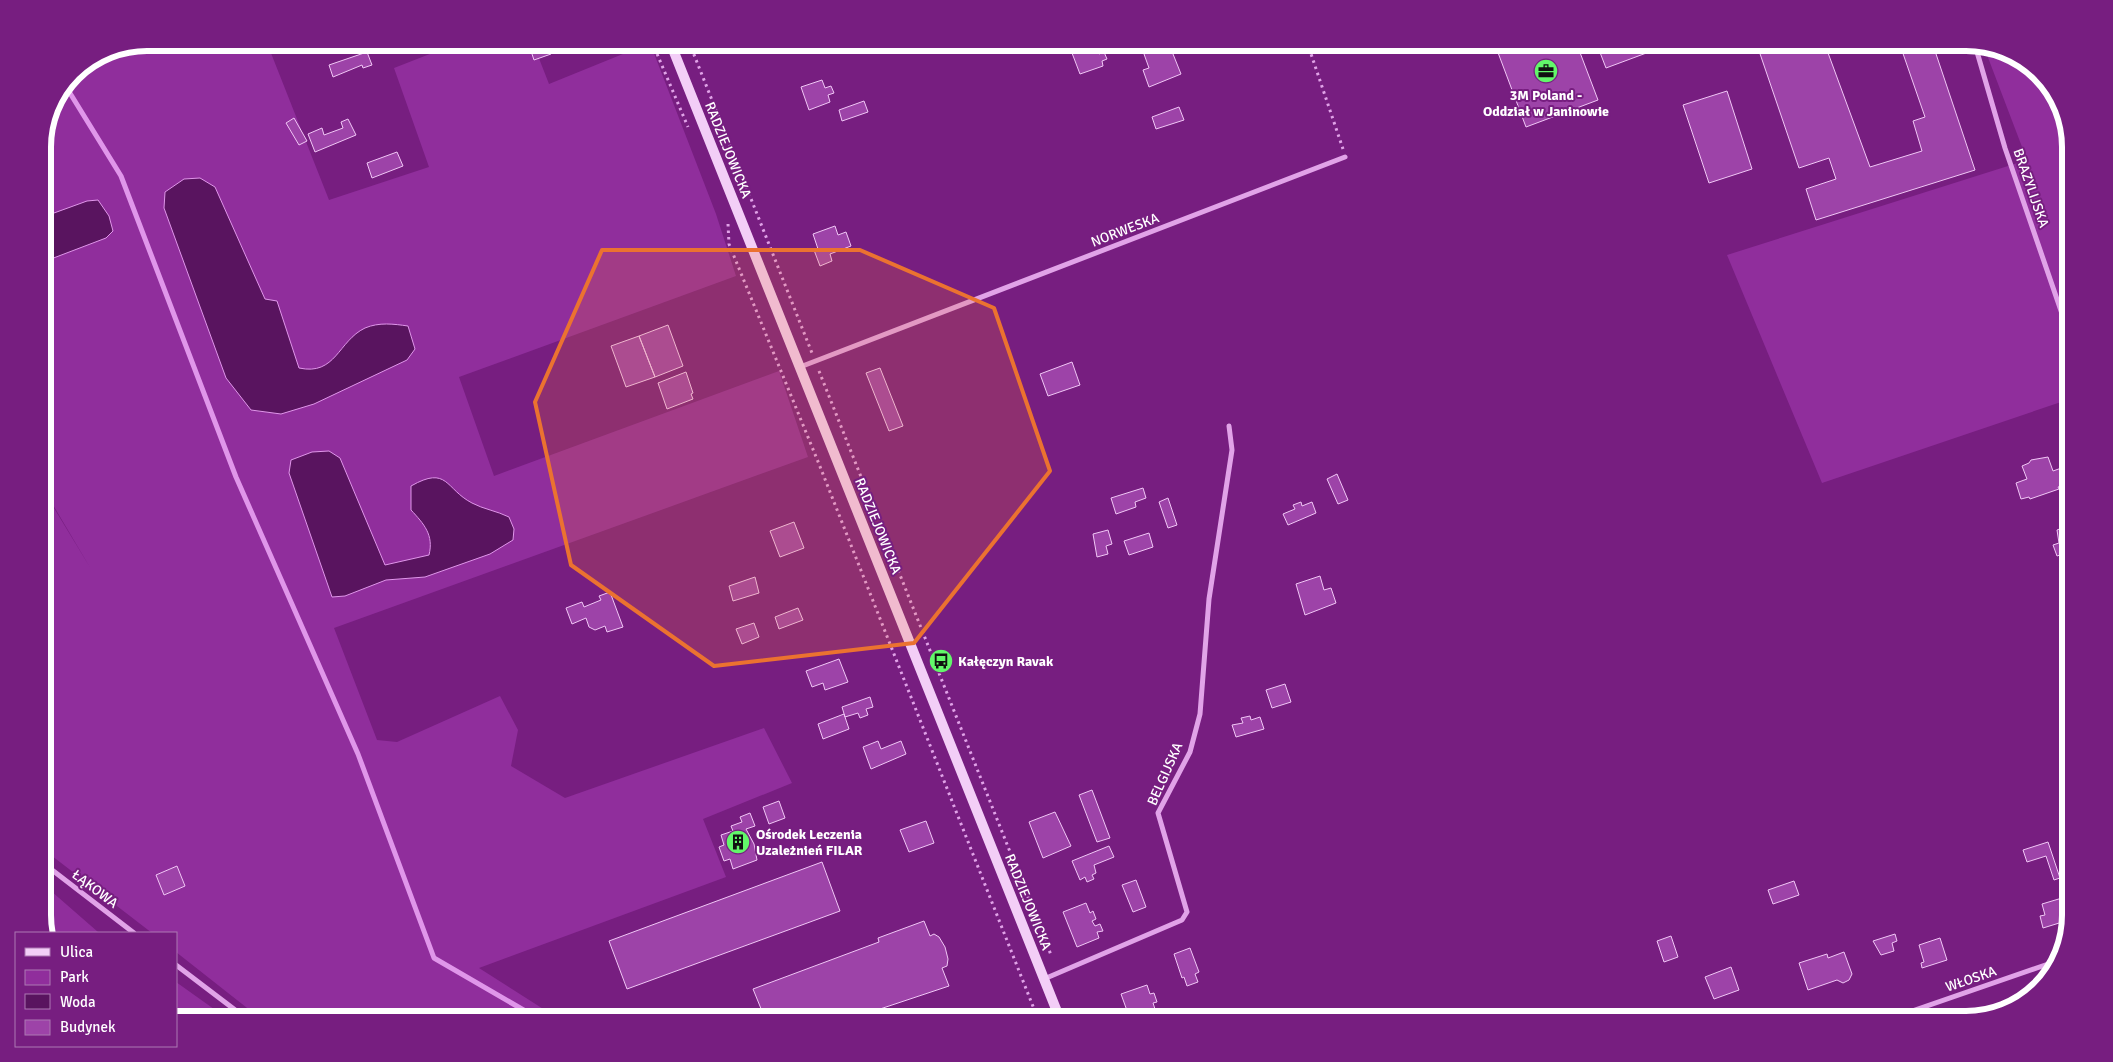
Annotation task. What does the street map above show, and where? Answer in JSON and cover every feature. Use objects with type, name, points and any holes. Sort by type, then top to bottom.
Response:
[{"type":"main road","name":"RADZIEJOWICKA","points":[[674,51],[1056,1011]]},
{"type":"street","name":"BRAZYLIJSKA","points":[[1976,52],[2005,148],[2062,314]]},
{"type":"street","name":"NORWESKA","points":[[800,367],[1345,157]]},
{"type":"street","name":"BELGIJSKA","points":[[1044,979],[1182,920],[1187,912],[1158,813],[1190,752],[1200,714],[1209,599],[1232,450],[1229,426]]},
{"type":"street","name":"ŁĄKOWA","points":[[51,869],[133,932]]},
{"type":"street","name":"WŁOSKA","points":[[1915,1011],[2048,964]]},
{"type":"street","points":[[178,968],[235,1011]]},
{"type":"path","points":[[692,51],[1057,974]]},
{"type":"path","points":[[1310,51],[1345,157]]},
{"type":"path","points":[[729,244],[819,464],[1034,1011]]},
{"type":"highlighted area","points":[[602,250],[860,250],[994,308],[1050,471],[914,643],[714,666],[571,565],[535,402]]},
{"type":"green space","points":[[270,51],[329,200],[429,167],[394,68],[438,51],[536,51],[549,84],[630,51],[653,51],[716,214],[736,276],[459,377],[494,476],[779,371],[808,457],[334,628],[377,740],[397,742],[500,696],[518,730],[511,766],[565,798],[764,728],[792,783],[703,819],[726,877],[479,968],[546,1011],[251,1011],[178,954],[178,932],[151,932],[51,855],[51,503],[91,569],[51,502],[51,141],[61,105],[79,79],[99,64],[116,56],[135,52]]},
{"type":"green space","points":[[1987,54],[2019,67],[2038,84],[2052,105],[2060,128],[2062,141],[2062,402],[1822,483],[1727,255],[2027,160]]},
{"type":"green space","points":[[51,891],[98,932],[53,932]]},
{"type":"green space","points":[[178,983],[217,1011],[178,1011]]},
{"type":"water","points":[[200,178],[215,187],[265,299],[277,301],[299,368],[311,369],[321,367],[336,356],[356,334],[370,326],[381,324],[408,326],[415,349],[407,360],[314,404],[281,414],[251,410],[226,378],[164,208],[165,192],[184,179]]},
{"type":"water","points":[[98,200],[109,216],[113,231],[106,238],[51,259],[51,214],[87,201]]},
{"type":"water","points":[[329,451],[340,458],[385,565],[429,555],[430,542],[427,530],[411,510],[411,486],[432,478],[439,478],[445,481],[472,503],[509,517],[514,529],[513,540],[490,554],[425,577],[386,580],[345,596],[332,597],[289,473],[291,460],[312,452]]},
{"type":"building","points":[[531,51],[550,51],[551,54],[534,60]]},
{"type":"building","points":[[1078,51],[1098,51],[1099,54],[1104,52],[1107,59],[1102,61],[1103,66],[1080,74],[1072,53]]},
{"type":"building","points":[[1152,51],[1172,51],[1181,74],[1149,87],[1143,70],[1149,68],[1144,54]]},
{"type":"building","name":"3M Poland - Oddział w Janinowie","points":[[1497,51],[1579,51],[1598,100],[1526,127]]},
{"type":"building","points":[[1599,51],[1652,51],[1606,68]]},
{"type":"building","points":[[1759,51],[1827,51],[1870,167],[1922,151],[1913,121],[1925,117],[1902,51],[1935,51],[1975,170],[1816,220],[1806,189],[1836,179],[1829,158],[1799,168]]},
{"type":"building","points":[[367,52],[372,65],[363,68],[362,65],[333,77],[329,65]]},
{"type":"building","points":[[822,80],[825,88],[831,86],[834,93],[828,95],[830,102],[809,110],[801,87]]},
{"type":"building","points":[[1727,91],[1752,169],[1709,183],[1683,105]]},
{"type":"building","points":[[864,101],[868,112],[842,121],[839,110]]},
{"type":"building","points":[[1179,107],[1184,120],[1156,129],[1152,117]]},
{"type":"building","points":[[294,118],[307,141],[299,145],[286,123]]},
{"type":"building","points":[[348,119],[356,135],[315,152],[308,134],[322,128],[324,135],[343,128],[341,122]]},
{"type":"building","points":[[397,152],[403,166],[372,178],[367,163]]},
{"type":"building","points":[[835,226],[838,235],[846,232],[851,246],[830,254],[832,261],[820,266],[814,250],[818,249],[813,234]]},
{"type":"building","points":[[668,325],[683,366],[655,377],[639,336]]},
{"type":"building","points":[[639,336],[655,377],[626,387],[611,346]]},
{"type":"building","points":[[1072,362],[1080,385],[1048,396],[1040,374]]},
{"type":"building","points":[[880,368],[903,426],[889,431],[866,373]]},
{"type":"building","points":[[686,372],[693,393],[691,394],[693,399],[667,409],[658,383]]},
{"type":"building","points":[[2048,457],[2053,471],[2062,468],[2062,486],[2058,487],[2059,489],[2030,499],[2029,497],[2021,499],[2016,483],[2027,479],[2022,466],[2031,460]]},
{"type":"building","points":[[1337,474],[1348,500],[1338,504],[1327,479]]},
{"type":"building","points":[[1143,488],[1146,498],[1135,502],[1136,507],[1116,514],[1111,498]]},
{"type":"building","points":[[1168,498],[1177,525],[1168,528],[1159,502]]},
{"type":"building","points":[[1301,502],[1302,506],[1312,502],[1316,513],[1288,525],[1283,514],[1295,509],[1293,505]]},
{"type":"building","points":[[794,522],[804,548],[780,557],[770,531]]},
{"type":"building","points":[[2062,528],[2062,554],[2057,556],[2053,545],[2059,543],[2057,530]]},
{"type":"building","points":[[1108,530],[1112,544],[1106,546],[1108,554],[1097,557],[1093,534]]},
{"type":"building","points":[[1149,533],[1153,547],[1129,555],[1124,541]]},
{"type":"building","points":[[1320,576],[1324,590],[1331,588],[1336,603],[1305,615],[1296,584]]},
{"type":"building","points":[[755,577],[759,593],[733,601],[729,586]]},
{"type":"building","points":[[610,592],[623,627],[607,632],[605,626],[595,630],[589,627],[586,618],[572,624],[566,608],[582,602],[584,607],[601,600],[599,596]]},
{"type":"building","points":[[798,608],[803,620],[779,629],[775,617]]},
{"type":"building","points":[[754,623],[759,637],[742,644],[736,629]]},
{"type":"building","points":[[839,659],[848,682],[825,690],[823,683],[812,687],[806,671]]},
{"type":"building","points":[[1285,684],[1291,702],[1272,708],[1266,690]]},
{"type":"building","points":[[870,697],[873,707],[866,709],[868,715],[860,718],[858,713],[845,717],[842,707]]},
{"type":"building","points":[[844,714],[849,729],[823,739],[818,724]]},
{"type":"building","points":[[1250,716],[1251,720],[1260,717],[1264,729],[1236,737],[1232,725],[1243,723],[1241,718]]},
{"type":"building","points":[[878,741],[881,749],[901,741],[906,754],[871,769],[863,747]]},
{"type":"building","points":[[1092,790],[1110,838],[1097,842],[1079,795]]},
{"type":"building","points":[[779,801],[785,818],[769,824],[763,807]]},
{"type":"building","points":[[1055,812],[1071,846],[1043,858],[1029,822]]},
{"type":"building","name":"Ośrodek Leczenia Uzależnień FILAR","points":[[750,813],[755,826],[746,829],[754,844],[757,860],[733,869],[730,859],[724,861],[719,847],[724,845],[721,835],[733,831],[731,826],[742,822],[740,817]]},
{"type":"building","points":[[926,821],[934,843],[909,852],[900,830]]},
{"type":"building","points":[[2048,842],[2060,878],[2054,880],[2046,856],[2027,862],[2023,850]]},
{"type":"building","points":[[1109,846],[1114,857],[1094,865],[1096,873],[1092,875],[1094,879],[1087,882],[1085,877],[1080,880],[1072,861]]},
{"type":"building","points":[[822,862],[840,911],[627,989],[609,941]]},
{"type":"building","points":[[177,866],[185,886],[164,895],[156,875]]},
{"type":"building","points":[[1136,880],[1146,907],[1133,912],[1122,885]]},
{"type":"building","points":[[1794,881],[1799,895],[1773,904],[1768,890]]},
{"type":"building","points":[[2062,898],[2061,922],[2043,928],[2040,916],[2045,915],[2042,904]]},
{"type":"building","points":[[1086,903],[1090,913],[1093,911],[1096,919],[1092,921],[1095,926],[1100,924],[1103,931],[1097,932],[1099,938],[1077,947],[1063,912]]},
{"type":"building","points":[[924,921],[930,936],[934,934],[939,937],[945,947],[948,959],[947,966],[942,968],[949,986],[874,1011],[762,1011],[753,989],[879,942],[878,938]]},
{"type":"building","points":[[1895,934],[1897,941],[1892,943],[1894,951],[1881,955],[1873,941]]},
{"type":"building","points":[[1671,936],[1678,957],[1664,962],[1657,941]]},
{"type":"building","points":[[1940,938],[1947,960],[1922,968],[1921,963],[1924,962],[1919,945]]},
{"type":"building","points":[[1190,948],[1199,972],[1195,974],[1198,982],[1187,986],[1184,977],[1182,978],[1174,954]]},
{"type":"building","points":[[1844,952],[1852,974],[1849,980],[1843,983],[1837,980],[1808,990],[1799,963],[1827,954],[1828,958]]},
{"type":"building","points":[[1731,967],[1739,990],[1714,999],[1705,977]]},
{"type":"building","points":[[1147,985],[1150,994],[1154,993],[1157,1002],[1153,1003],[1156,1011],[1127,1011],[1121,994]]},
{"type":"waterway","points":[[69,92],[121,176],[236,477],[358,754],[434,958],[525,1011]]},
{"type":"place","name":"3M Poland - Oddział w Janinowie","points":[[1546,71]]},
{"type":"place","name":"Kałęczyn Ravak","points":[[941,661]]},
{"type":"place","name":"Ośrodek Leczenia Uzależnień FILAR","points":[[738,842]]}]
